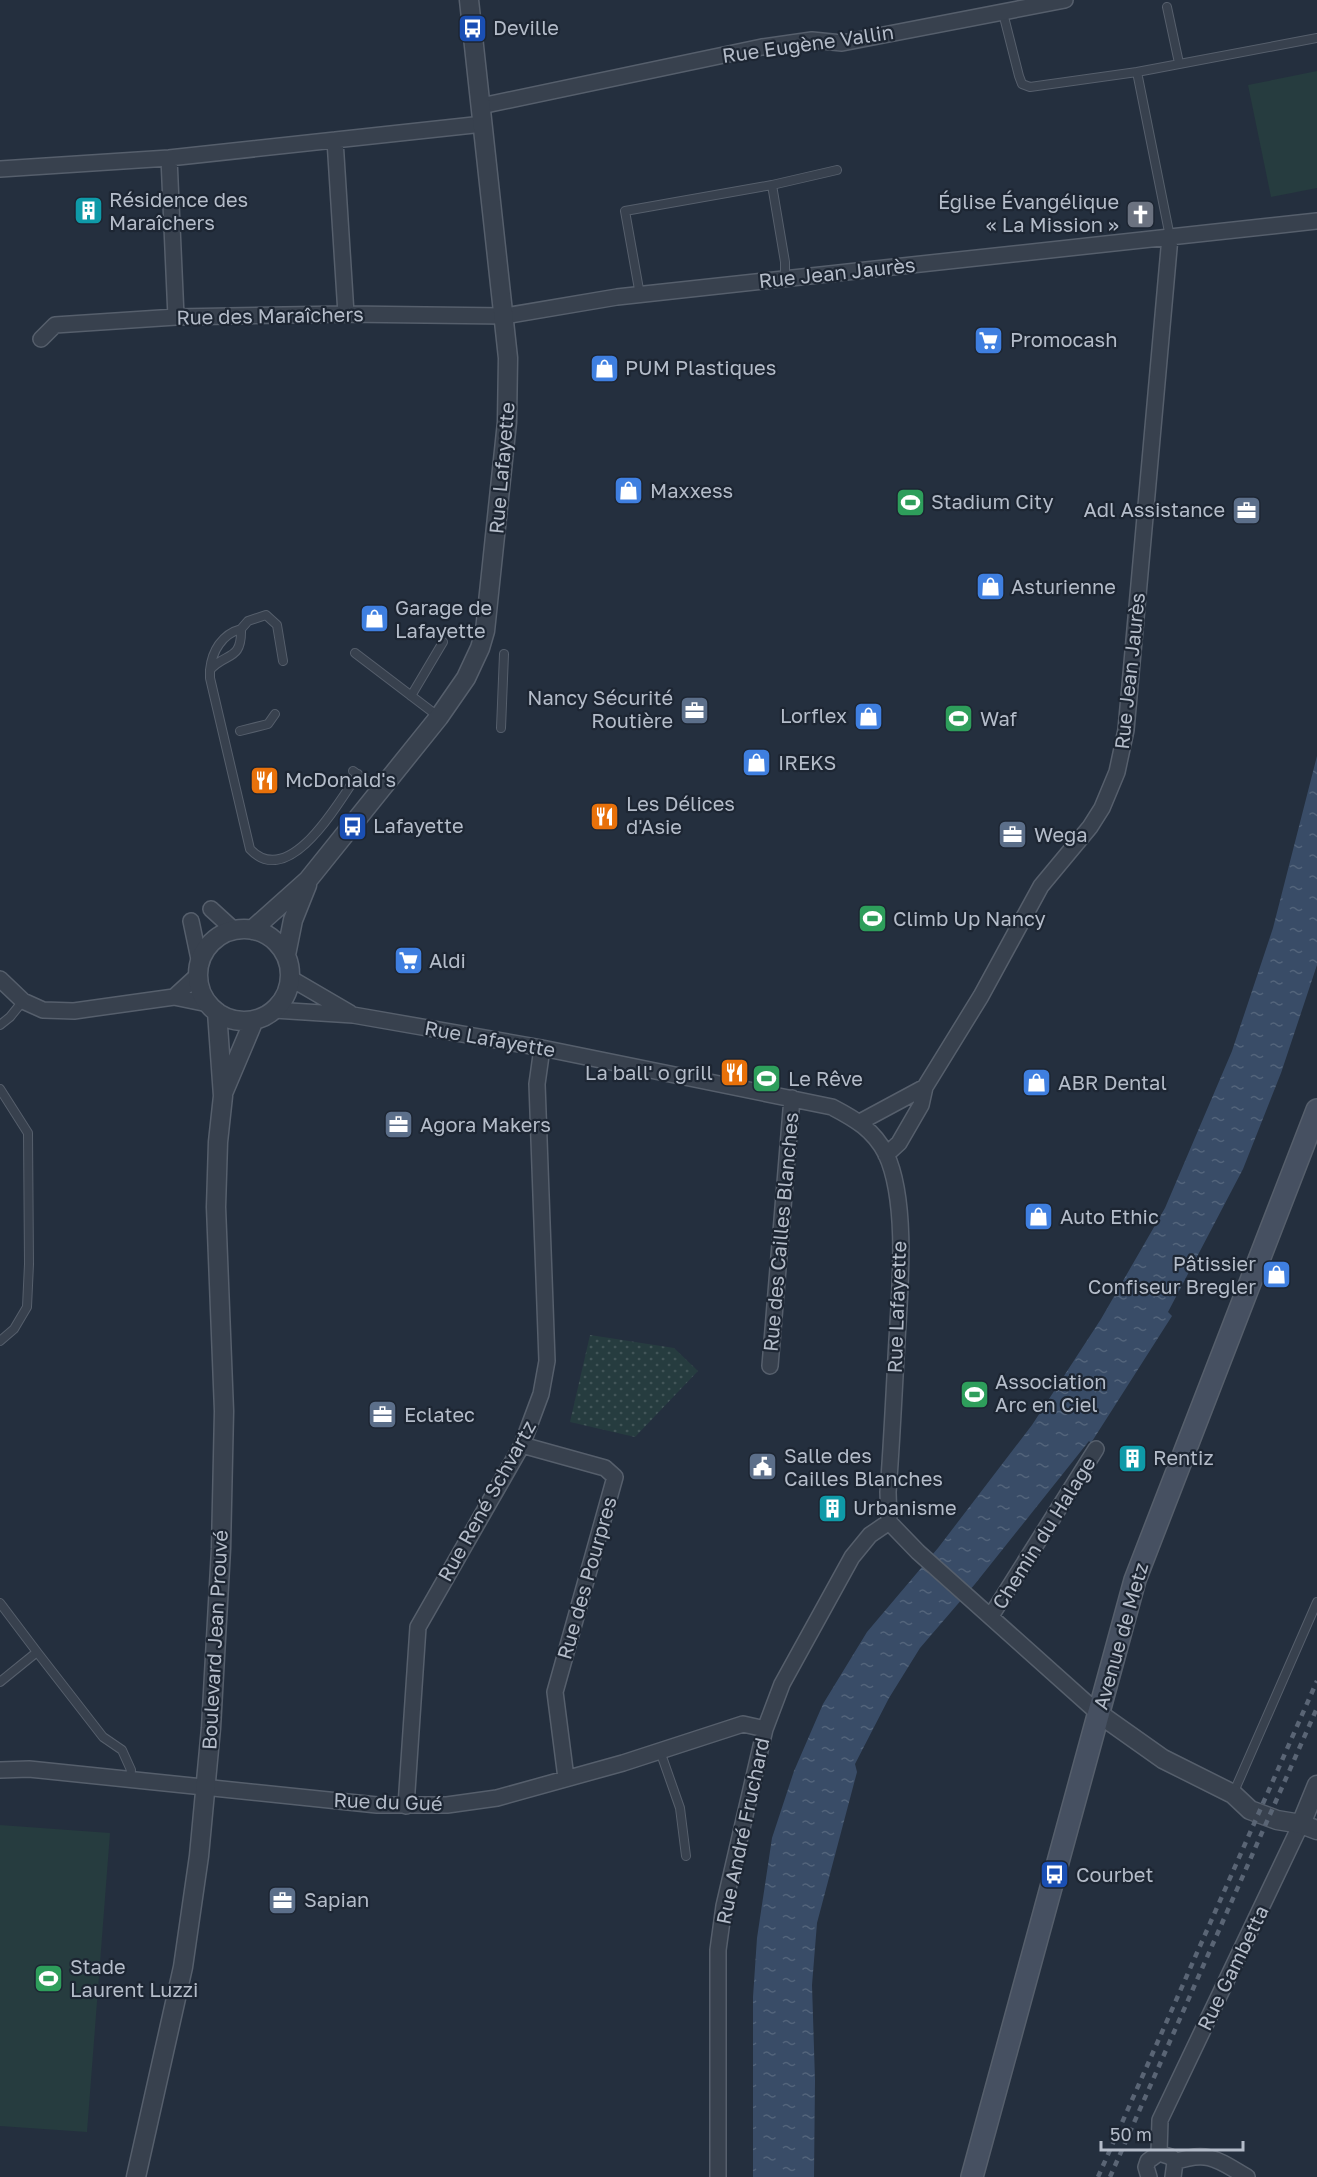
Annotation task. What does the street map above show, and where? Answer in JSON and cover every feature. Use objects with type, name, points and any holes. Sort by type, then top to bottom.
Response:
[{"type":"main road","name":"Avenue de Metz","points":[[972,2177],[1135,1580],[1317,1110]]},
{"type":"street","name":"Rue Lafayette","points":[[243,930],[308,880],[439,717],[466,678],[485,631],[508,398],[505,316],[469,0]]},
{"type":"street","name":"Rue Eugène Vallin","points":[[0,169],[168,158],[335,140],[482,115],[762,47],[812,40],[842,43],[1065,0]]},
{"type":"street","points":[[335,140],[346,314]]},
{"type":"street","points":[[168,158],[176,317]]},
{"type":"street","name":"Rue Jean Jaurès","points":[[505,316],[640,295],[1317,221]]},
{"type":"street","name":"Rue Jean Jaurès","points":[[886,1155],[899,1143],[921,1105],[925,1087],[975,1006],[1041,886],[1090,826],[1117,772],[1126,730],[1170,237]]},
{"type":"street","name":"Rue des Maraîchers","points":[[41,339],[55,325],[176,317],[346,314],[505,316]]},
{"type":"street","name":"Rue Lafayette","points":[[286,955],[294,920],[308,880]]},
{"type":"street","points":[[0,979],[22,1001],[43,1010],[74,1011],[174,997],[213,1008],[235,1020],[254,1020],[274,1010],[282,1001],[290,978],[286,955],[272,939],[243,930],[212,909]]},
{"type":"street","points":[[192,921],[199,969],[199,986],[213,1008]]},
{"type":"street","points":[[174,997],[199,969],[212,942],[243,930]]},
{"type":"street","name":"Rue Lafayette","points":[[290,978],[353,1015]]},
{"type":"street","name":"Boulevard Jean Prouvé","points":[[136,2177],[183,1967],[206,1788],[221,1526],[224,1411],[216,1207],[218,1142],[223,1096],[213,1008]]},
{"type":"street","name":"Rue Lafayette","points":[[274,1010],[353,1015],[542,1048],[832,1107],[860,1122],[874,1136],[886,1155],[894,1183],[902,1250],[888,1492],[889,1522]]},
{"type":"street","name":"Boulevard Jean Prouvé","points":[[223,1096],[254,1020]]},
{"type":"street","name":"Rue René Schvartz","points":[[406,1806],[418,1628],[522,1446],[541,1394],[547,1361],[537,1084],[542,1048]]},
{"type":"street","points":[[860,1122],[925,1087]]},
{"type":"street","name":"Rue des Cailles Blanches","points":[[770,1366],[792,1098]]},
{"type":"street","name":"Rue des Pourpres","points":[[522,1446],[605,1468],[615,1477],[555,1692],[558,1729],[567,1778]]},
{"type":"street","name":"Chemin du Halage","points":[[991,1616],[1096,1449]]},
{"type":"street","points":[[889,1522],[918,1552],[1098,1713],[1163,1759],[1233,1794],[1250,1810],[1277,1820],[1309,1827]]},
{"type":"street","name":"Rue André Fruchard","points":[[718,2177],[718,1950],[724,1906],[765,1730],[782,1684],[852,1557],[870,1535],[889,1522]]},
{"type":"street","name":"Rue du Gué","points":[[0,1770],[29,1769],[130,1781],[406,1806],[447,1805],[496,1798],[660,1751],[742,1724],[765,1730]]},
{"type":"street","name":"Rue Gambetta","points":[[1159,2153],[1160,2120],[1309,1827],[1317,1785]]},
{"type":"street","points":[[1146,2176],[1148,2161],[1159,2153],[1171,2157],[1174,2170],[1194,2156],[1209,2156],[1247,2177]]},
{"type":"lane","points":[[1167,7],[1179,63]]},
{"type":"lane","points":[[1003,13],[1019,76],[1022,84],[1030,87],[1137,72],[1317,38]]},
{"type":"lane","points":[[1137,72],[1170,237]]},
{"type":"lane","points":[[640,295],[625,211],[772,185],[837,170]]},
{"type":"lane","points":[[772,185],[785,279]]},
{"type":"lane","points":[[283,662],[280,635],[271,618],[266,615],[248,621],[241,629],[230,632],[217,646],[211,658],[210,678],[249,849],[256,856],[276,860],[307,843],[356,772],[380,791]]},
{"type":"lane","points":[[210,670],[233,656],[241,642],[241,629]]},
{"type":"lane","points":[[411,696],[442,642]]},
{"type":"lane","points":[[355,653],[439,717]]},
{"type":"lane","points":[[501,728],[504,654]]},
{"type":"lane","points":[[240,731],[268,724],[275,714]]},
{"type":"lane","points":[[0,1024],[10,1017],[22,1001]]},
{"type":"lane","points":[[0,1089],[28,1133],[30,1264],[27,1307],[14,1329],[0,1341]]},
{"type":"lane","points":[[1233,1794],[1317,1602]]},
{"type":"lane","points":[[0,1603],[103,1737],[122,1750],[131,1770],[130,1781]]},
{"type":"lane","points":[[0,1682],[37,1652]]},
{"type":"lane","points":[[660,1751],[680,1808],[686,1856]]},
{"type":"green space","points":[[1317,71],[1317,188],[1271,197],[1248,85]]},
{"type":"green space","points":[[590,1335],[674,1348],[698,1371],[635,1437],[570,1422]]},
{"type":"green space","name":"Stade Laurent Luzzi","points":[[0,1825],[110,1833],[87,2132],[0,2126]]},
{"type":"water","points":[[1317,756],[1317,965],[1281,1073],[1243,1169],[1168,1312],[1172,1316],[1091,1443],[1089,1441],[975,1584],[920,1648],[889,1698],[855,1764],[857,1772],[817,1923],[812,1985],[815,2080],[814,2177],[753,2177],[753,1997],[757,1938],[772,1838],[794,1771],[823,1704],[867,1632],[938,1548],[1032,1425],[1101,1319],[1165,1208],[1232,1051],[1273,928]]},
{"type":"railway","points":[[1098,2177],[1317,1681]]},
{"type":"railway","points":[[1110,2177],[1317,1708]]},
{"type":"place","name":"Deville","points":[[472,28]]},
{"type":"place","name":"Résidence des Maraîchers","points":[[88,211]]},
{"type":"place","name":"Église Évangélique « La Mission »","points":[[1140,214]]},
{"type":"place","name":"Promocash","points":[[989,340]]},
{"type":"place","name":"PUM Plastiques","points":[[604,368]]},
{"type":"place","name":"Maxxess","points":[[629,491]]},
{"type":"place","name":"Stadium City","points":[[910,502]]},
{"type":"place","name":"Adl Assistance","points":[[1246,510]]},
{"type":"place","name":"Asturienne","points":[[990,587]]},
{"type":"place","name":"Garage de Lafayette","points":[[374,619]]},
{"type":"place","name":"Nancy Sécurité Routière","points":[[694,710]]},
{"type":"place","name":"Lorflex","points":[[868,716]]},
{"type":"place","name":"Waf","points":[[959,719]]},
{"type":"place","name":"IREKS","points":[[757,763]]},
{"type":"place","name":"McDonald's","points":[[264,780]]},
{"type":"place","name":"Les Délices d'Asie","points":[[605,816]]},
{"type":"place","name":"Lafayette","points":[[352,826]]},
{"type":"place","name":"Wega","points":[[1013,835]]},
{"type":"place","name":"Climb Up Nancy","points":[[872,919]]},
{"type":"place","name":"Aldi","points":[[408,961]]},
{"type":"place","name":"La ball' o grill","points":[[734,1073]]},
{"type":"place","name":"Le Rêve","points":[[767,1079]]},
{"type":"place","name":"ABR Dental","points":[[1037,1083]]},
{"type":"place","name":"Agora Makers","points":[[399,1125]]},
{"type":"place","name":"Auto Ethic","points":[[1039,1217]]},
{"type":"place","name":"Pâtissier Confiseur Bregler","points":[[1277,1275]]},
{"type":"place","name":"Association Arc en Ciel","points":[[974,1394]]},
{"type":"place","name":"Eclatec","points":[[383,1415]]},
{"type":"place","name":"Rentiz","points":[[1132,1458]]},
{"type":"place","name":"Salle des Cailles Blanches","points":[[763,1467]]},
{"type":"place","name":"Urbanisme","points":[[832,1508]]},
{"type":"place","name":"Courbet","points":[[1055,1875]]},
{"type":"place","name":"Sapian","points":[[283,1900]]},
{"type":"place","name":"Stade Laurent Luzzi","points":[[49,1979]]}]
